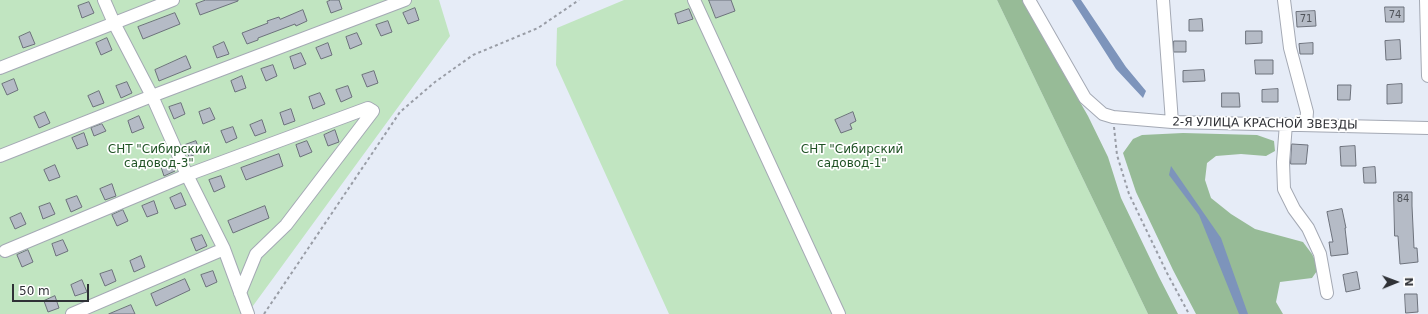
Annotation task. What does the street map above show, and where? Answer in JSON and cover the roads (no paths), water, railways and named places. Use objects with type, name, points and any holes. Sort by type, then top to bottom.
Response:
[{"type":"street","points":[[104,0],[114,23],[152,96],[187,175],[224,249],[248,314]]},
{"type":"street","points":[[0,68],[173,0]]},
{"type":"street","points":[[0,156],[152,96],[405,0]]},
{"type":"street","points":[[694,0],[839,314]]},
{"type":"street","name":"2-Я УЛИЦА КРАСНОЙ ЗВЕЗДЫ","points":[[1029,0],[1085,98],[1108,115],[1172,122],[1428,128]]},
{"type":"street","points":[[1163,0],[1172,122]]},
{"type":"street","points":[[1284,0],[1290,48],[1307,112],[1306,124]]},
{"type":"street","points":[[1426,0],[1428,76]]},
{"type":"street","points":[[5,251],[187,175],[368,108],[373,111],[286,225],[256,254],[240,293]]},
{"type":"street","points":[[1286,124],[1283,162],[1284,188],[1294,209],[1308,228],[1320,254],[1326,293]]},
{"type":"street","points":[[72,314],[224,249]]},
{"type":"water","points":[[1072,0],[1081,0],[1126,67],[1146,91],[1143,98],[1116,69]]},
{"type":"water","points":[[1171,166],[1221,238],[1248,314],[1239,314],[1199,215],[1169,175]]},
{"type":"park label","name":"СНТ \"Сибирский садовод-3\"","points":[[159,157]]},
{"type":"park label","name":"СНТ \"Сибирский садовод-1\"","points":[[852,157]]}]
